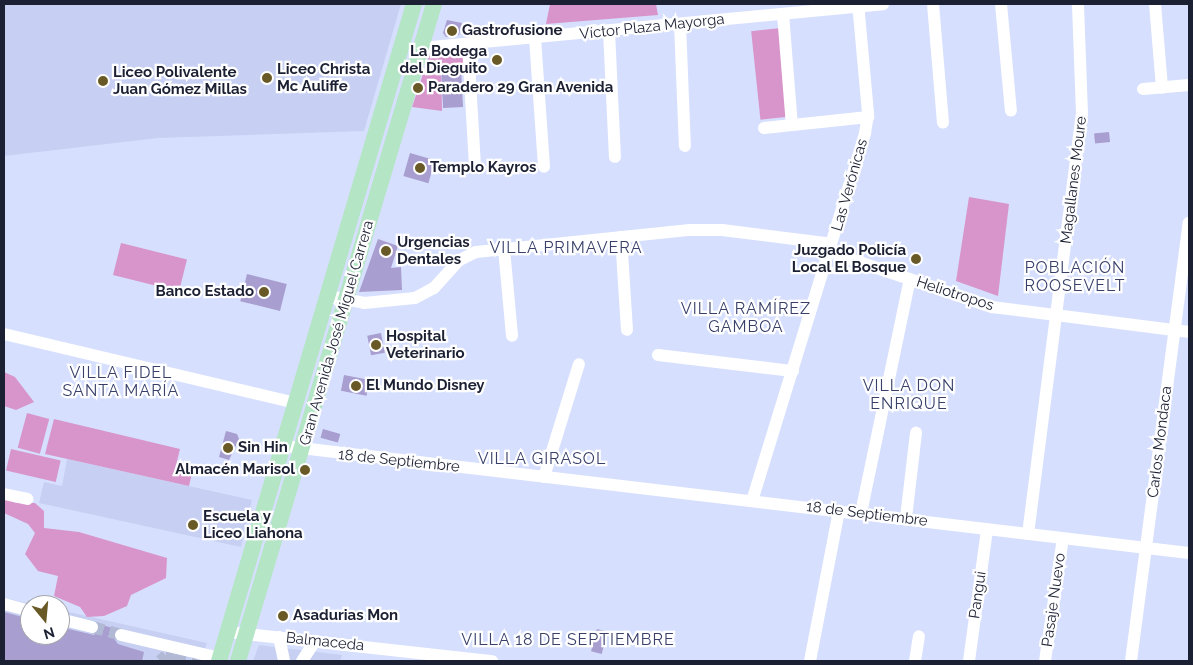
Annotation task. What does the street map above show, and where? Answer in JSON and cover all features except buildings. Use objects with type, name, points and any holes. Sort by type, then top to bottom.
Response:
[{"type":"main road","name":"Gran Avenida José Miguel Carrera","points":[[219,660],[329,296],[414,4]]},
{"type":"main road","name":"Gran Avenida José Miguel Carrera","points":[[238,661],[434,4]]},
{"type":"main road","points":[[407,28],[421,48]]},
{"type":"street","name":"Víctor Plaza Mayorga","points":[[421,48],[883,4]]},
{"type":"street","points":[[933,4],[943,123]]},
{"type":"street","points":[[1001,4],[1012,111]]},
{"type":"street","name":"Magallanes Moure","points":[[1028,534],[1083,99],[1078,4]]},
{"type":"street","points":[[1155,4],[1162,88]]},
{"type":"street","name":"Las Verónicas","points":[[752,500],[832,249],[868,116],[858,5]]},
{"type":"street","points":[[782,14],[792,125]]},
{"type":"street","points":[[680,24],[685,146]]},
{"type":"street","points":[[609,31],[615,157]]},
{"type":"street","points":[[535,38],[544,167]]},
{"type":"street","points":[[468,44],[475,167]]},
{"type":"street","points":[[1143,90],[1189,85]]},
{"type":"street","points":[[764,128],[868,116]]},
{"type":"street","name":"Carlos Mondaca","points":[[1131,661],[1189,224]]},
{"type":"street","name":"Heliotropos","points":[[329,296],[346,301],[376,303],[415,298],[434,288],[469,255],[504,249],[621,237],[722,230],[825,243],[839,255],[992,307],[1189,332]]},
{"type":"street","points":[[621,237],[627,330]]},
{"type":"street","points":[[504,249],[512,336]]},
{"type":"street","points":[[861,513],[910,279]]},
{"type":"street","points":[[4,334],[297,403]]},
{"type":"street","points":[[658,355],[793,371]]},
{"type":"street","points":[[544,477],[579,364]]},
{"type":"street","points":[[906,518],[916,433]]},
{"type":"street","name":"18 de Septiembre","points":[[284,446],[302,450],[752,500],[1189,553]]},
{"type":"street","points":[[4,494],[26,499]]},
{"type":"street","points":[[810,661],[839,511]]},
{"type":"street","name":"Pangui","points":[[969,661],[987,529]]},
{"type":"street","name":"Pasaje Nuevo","points":[[1045,661],[1063,538]]},
{"type":"street","points":[[4,604],[20,608]]},
{"type":"street","points":[[70,622],[92,627]]},
{"type":"street","name":"Balmaceda","points":[[228,632],[492,661]]},
{"type":"street","points":[[121,634],[219,660]]},
{"type":"street","points":[[915,661],[919,636]]},
{"type":"street","points":[[279,637],[284,661]]},
{"type":"street","points":[[302,661],[315,641]]},
{"type":"shaded area","points":[[4,4],[401,4],[364,131],[158,138],[4,156]]},
{"type":"shaded area","points":[[550,4],[656,4],[658,15],[546,24]]},
{"type":"shaded area","points":[[781,28],[790,117],[760,120],[751,31]]},
{"type":"shaded area","points":[[467,52],[469,65],[441,68],[442,111],[412,107],[429,56]]},
{"type":"shaded area","points":[[969,197],[1009,204],[998,296],[956,281]]},
{"type":"shaded area","points":[[121,243],[187,259],[179,291],[113,275]]},
{"type":"shaded area","points":[[4,372],[15,377],[34,402],[16,410],[4,406]]},
{"type":"shaded area","points":[[27,413],[49,419],[40,454],[18,448]]},
{"type":"shaded area","points":[[54,419],[180,449],[175,469],[192,473],[189,486],[45,454]]},
{"type":"shaded area","points":[[11,449],[61,460],[56,482],[6,470]]},
{"type":"shaded area","name":"Escuela y Liceo Liahona","points":[[67,459],[252,500],[241,547],[39,503],[44,482],[62,486]]},
{"type":"shaded area","points":[[4,498],[16,503],[35,503],[44,511],[44,528],[79,532],[167,558],[166,578],[131,595],[127,606],[104,616],[87,617],[80,607],[70,603],[70,595],[54,595],[58,576],[38,571],[25,554],[35,533],[28,524],[4,513]]},
{"type":"shaded area","points":[[4,598],[20,602],[20,645],[70,645],[70,612],[207,643],[201,661],[4,661]]},
{"type":"shaded area","points":[[259,645],[342,655],[340,661],[253,661]]},
{"type":"tunnel","points":[[92,627],[121,635]]},
{"type":"tunnel","points":[[160,661],[166,656],[196,661]]},
{"type":"place","name":"Gastrofusione","points":[[452,31]]},
{"type":"place","name":"La Bodega del Dieguito","points":[[497,60]]},
{"type":"place","name":"Liceo Christa Mc Auliffe","points":[[267,78]]},
{"type":"place","name":"Liceo Polivalente Juan Gómez Millas","points":[[103,81]]},
{"type":"place","name":"Paradero 29 Gran Avenida","points":[[418,88]]},
{"type":"place","name":"Templo Kayros","points":[[420,168]]},
{"type":"place","name":"Urgencias Dentales","points":[[386,251]]},
{"type":"place","name":"Juzgado Policía Local El Bosque","points":[[916,259]]},
{"type":"place","name":"Banco Estado","points":[[264,292]]},
{"type":"place","name":"Hospital Veterinario","points":[[376,345]]},
{"type":"place","name":"El Mundo Disney","points":[[356,386]]},
{"type":"place","name":"Sin Hin","points":[[228,448]]},
{"type":"place","name":"Almacén Marisol","points":[[305,470]]},
{"type":"place","name":"Escuela y Liceo Liahona","points":[[193,525]]},
{"type":"place","name":"Asadurias Mon","points":[[283,616]]},
{"type":"district","name":"VILLA PRIMAVERA","points":[[566,248]]},
{"type":"district","name":"POBLACIÓN ROOSEVELT","points":[[1075,277]]},
{"type":"district","name":"VILLA RAMÍREZ GAMBOA","points":[[746,318]]},
{"type":"district","name":"VILLA FIDEL SANTA MARÍA","points":[[121,382]]},
{"type":"district","name":"VILLA DON ENRIQUE","points":[[909,395]]},
{"type":"district","name":"VILLA GIRASOL","points":[[542,459]]},
{"type":"district","name":"VILLA 18 DE SEPTIEMBRE","points":[[568,640]]}]
